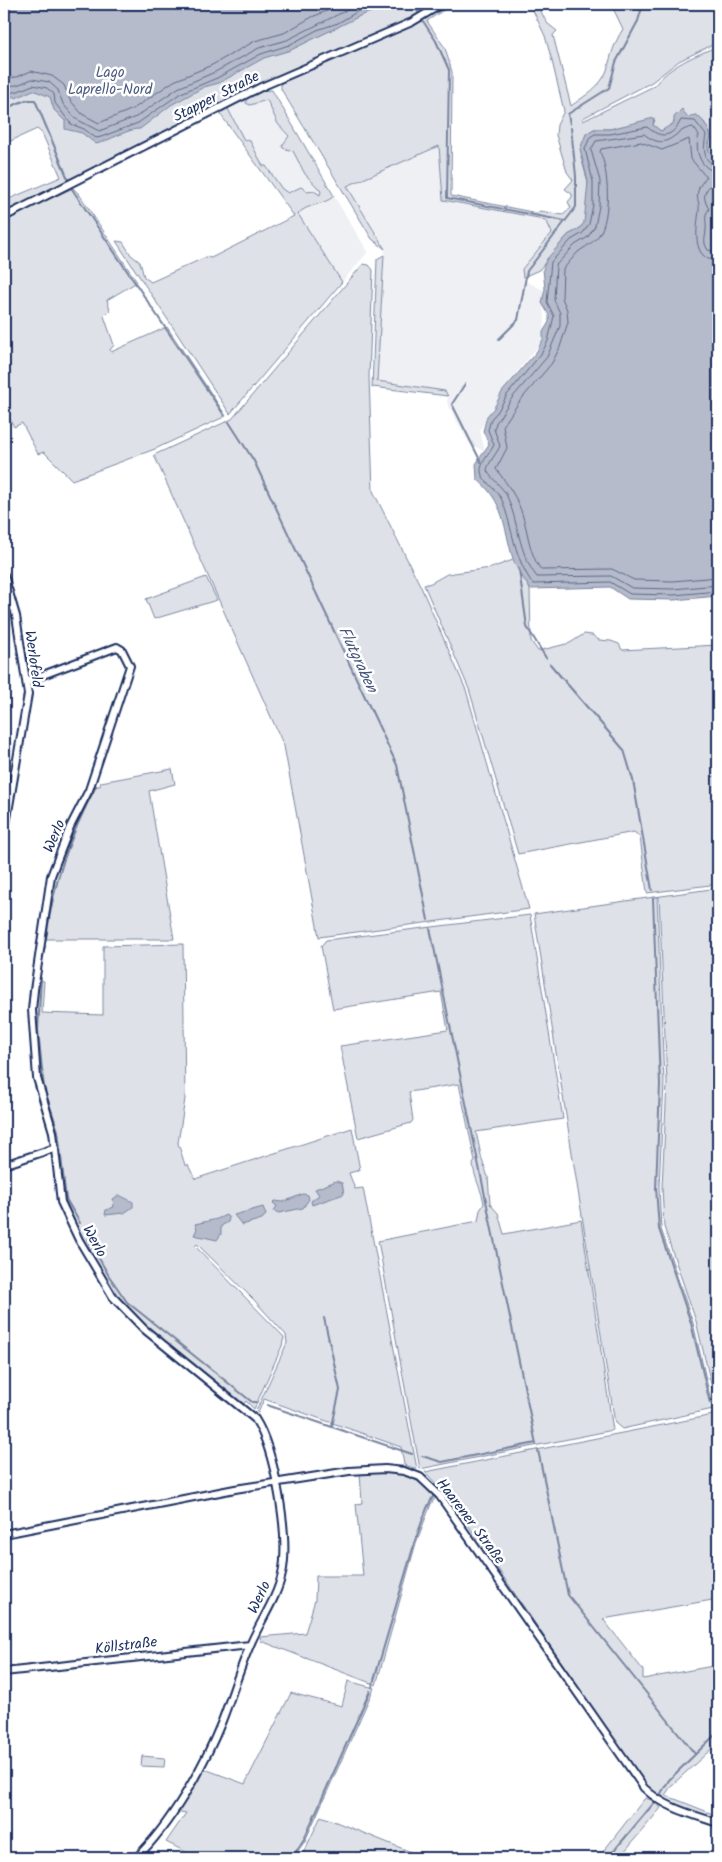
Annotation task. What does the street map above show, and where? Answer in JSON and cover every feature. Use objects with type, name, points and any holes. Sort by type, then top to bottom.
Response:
[{"type":"street","name":"Stapper Straße","points":[[4,217],[260,87],[412,22],[442,4]]},
{"type":"street","name":"Werlofeld","points":[[4,574],[16,616],[28,694],[4,836]]},
{"type":"street","name":"Werlo","points":[[27,681],[117,647],[122,650],[130,666],[89,790],[70,827],[51,876],[33,997],[36,1078],[53,1132],[64,1209],[113,1297],[144,1329],[256,1419],[262,1431],[277,1482],[282,1526],[282,1574],[250,1645],[222,1721],[202,1763],[153,1840],[136,1858]]},
{"type":"street","points":[[4,1165],[55,1148]]},
{"type":"street","name":"Haarener Straße","points":[[4,1534],[277,1482],[385,1469],[404,1471],[425,1481],[451,1510],[644,1788],[657,1800],[718,1823]]},
{"type":"street","name":"Köllstraße","points":[[4,1672],[250,1645]]},
{"type":"shaded area","points":[[246,97],[250,105],[267,100],[278,124],[289,136],[285,141],[293,151],[305,174],[321,191],[320,195],[314,191],[308,192],[305,189],[294,189],[289,193],[282,189],[266,166],[263,166],[249,139],[244,140],[227,106]]},
{"type":"shaded area","points":[[439,146],[443,200],[544,220],[552,229],[552,233],[522,269],[524,280],[545,291],[542,299],[545,322],[540,344],[508,383],[494,408],[487,416],[480,430],[485,452],[469,443],[447,403],[448,396],[445,391],[377,381],[385,247],[347,186]]},
{"type":"shaded area","points":[[334,196],[368,252],[342,282],[298,214],[305,208],[322,203]]},
{"type":"green space","points":[[4,4],[453,4],[427,21],[445,48],[452,72],[451,196],[537,213],[540,211],[563,215],[571,208],[568,202],[572,194],[565,189],[573,180],[567,172],[556,135],[557,125],[564,111],[545,36],[530,4],[537,4],[547,23],[557,31],[553,35],[571,106],[597,86],[605,76],[611,54],[623,29],[611,4],[718,4],[718,42],[679,61],[652,82],[583,118],[583,121],[654,86],[675,67],[718,46],[718,167],[717,161],[709,152],[710,133],[704,122],[696,115],[675,120],[671,127],[660,131],[653,125],[655,120],[610,129],[594,129],[586,134],[581,157],[588,182],[588,205],[584,223],[579,229],[568,235],[539,270],[523,277],[522,269],[552,233],[547,222],[538,218],[443,200],[439,146],[347,186],[385,249],[372,239],[281,89],[281,81],[258,91],[272,90],[334,196],[302,210],[298,214],[342,282],[230,414],[116,241],[123,242],[131,255],[140,262],[144,277],[151,282],[206,257],[211,258],[294,216],[218,111],[4,213],[4,201],[61,177],[42,133],[37,129],[4,144]],"holes":[[[246,97],[246,103],[250,105],[267,100],[278,124],[289,136],[282,146],[283,148],[293,151],[305,174],[321,191],[320,195],[314,191],[308,192],[301,187],[288,193],[282,189],[266,166],[263,166],[249,139],[244,140],[227,107]]]},
{"type":"green space","points":[[73,188],[79,194],[137,282],[107,300],[110,310],[104,316],[114,345],[110,350],[111,352],[167,327],[226,416],[155,449],[72,480],[44,452],[38,454],[22,423],[14,427],[4,408],[4,220]]},
{"type":"green space","points":[[384,255],[377,381],[445,391],[448,396],[372,387],[377,259]]},
{"type":"green space","points":[[363,264],[369,265],[373,270],[369,377],[373,491],[421,587],[466,690],[529,909],[319,937],[284,746],[154,455],[232,419]]},
{"type":"green space","points":[[513,560],[530,589],[531,641],[538,651],[570,643],[584,634],[592,635],[599,640],[619,644],[622,650],[718,645],[718,884],[647,893],[640,837],[634,832],[518,854],[469,689],[424,585],[447,574],[491,568]]},
{"type":"green space","points":[[206,577],[217,600],[154,619],[146,599]]},
{"type":"green space","points":[[172,769],[175,784],[149,791],[174,939],[46,939],[44,937],[48,905],[57,866],[94,786],[100,786],[101,782]]},
{"type":"green space","points":[[718,888],[718,1406],[716,1405],[696,1321],[664,1227],[662,1187],[667,1083],[659,897],[657,897],[664,1082],[659,1187],[661,1229],[693,1323],[713,1409],[622,1429],[615,1423],[534,914]]},
{"type":"green space","points":[[530,915],[563,1119],[476,1132],[488,1177],[490,1204],[498,1213],[504,1234],[581,1220],[613,1430],[420,1469],[378,1241],[478,1221],[480,1210],[484,1204],[476,1179],[473,1164],[475,1161],[459,1084],[409,1092],[413,1120],[411,1123],[358,1138],[340,1046],[448,1030],[441,992],[333,1009],[321,946],[326,940]]},
{"type":"green space","points":[[183,944],[185,1099],[178,1143],[185,1165],[188,1165],[195,1179],[352,1128],[360,1170],[349,1173],[355,1189],[363,1188],[417,1469],[404,1465],[401,1447],[264,1399],[258,1413],[256,1411],[287,1343],[286,1335],[254,1300],[197,1244],[195,1246],[284,1337],[282,1346],[254,1409],[246,1401],[244,1404],[144,1325],[122,1304],[111,1289],[63,1201],[42,1090],[40,1066],[37,1066],[35,1013],[37,980],[44,981],[42,1013],[103,1015],[103,946]]},
{"type":"green space","points":[[718,1414],[718,1599],[603,1619],[643,1670],[643,1679],[718,1665],[718,1743],[672,1785],[665,1795],[718,1816],[718,1820],[662,1799],[643,1782],[449,1497],[425,1472]]},
{"type":"green space","points":[[369,1472],[406,1476],[421,1483],[437,1496],[431,1504],[416,1543],[376,1685],[261,1641],[260,1637],[305,1633],[315,1600],[316,1576],[363,1576],[356,1504],[362,1503],[360,1473]]},
{"type":"green space","points":[[348,1681],[374,1688],[305,1841],[293,1858],[198,1858],[166,1842],[186,1813],[175,1811],[202,1768],[245,1784],[291,1693],[342,1706]]},
{"type":"green space","points":[[142,1756],[165,1758],[164,1767],[141,1766]]},
{"type":"green space","points":[[645,1798],[652,1800],[661,1808],[619,1858],[598,1858]]},
{"type":"green space","points":[[321,1816],[426,1858],[301,1858]]},
{"type":"water","name":"Lago Laprello-Nord","points":[[4,4],[395,4],[362,15],[291,50],[264,58],[219,83],[204,87],[171,105],[140,129],[130,130],[96,144],[82,133],[65,129],[65,121],[54,110],[50,97],[33,90],[16,98],[14,96],[4,100]]},
{"type":"water","points":[[682,109],[687,117],[696,115],[706,125],[711,138],[708,147],[717,162],[718,170],[715,197],[718,211],[716,220],[718,231],[715,238],[718,244],[718,596],[674,600],[628,599],[610,587],[530,589],[514,563],[505,525],[498,506],[486,488],[477,479],[476,464],[489,444],[483,431],[487,416],[494,408],[502,392],[537,351],[543,339],[543,332],[549,322],[549,315],[542,303],[545,289],[543,269],[546,260],[568,235],[579,229],[584,223],[588,182],[580,149],[586,134],[594,129],[610,129],[654,118],[653,125],[661,131],[674,123],[674,117]]},
{"type":"water","points":[[336,1181],[342,1183],[344,1194],[312,1205],[311,1201],[319,1195],[315,1189]]},
{"type":"water","points":[[303,1194],[308,1195],[309,1199],[303,1208],[279,1213],[274,1211],[277,1206],[273,1203],[275,1201],[283,1202]]},
{"type":"water","points":[[119,1195],[133,1202],[133,1207],[124,1213],[105,1215],[106,1210],[114,1207],[113,1199]]},
{"type":"water","points":[[263,1207],[266,1215],[262,1219],[242,1225],[234,1215]]},
{"type":"water","points":[[226,1215],[229,1218],[228,1222],[221,1226],[221,1234],[217,1240],[194,1235],[197,1229],[195,1224]]},
{"type":"waterway","points":[[413,4],[419,13]]},
{"type":"waterway","points":[[570,124],[568,114],[609,88],[616,62],[638,21],[643,4]]},
{"type":"waterway","points":[[423,21],[436,41],[449,70],[447,198],[565,221]]},
{"type":"waterway","points":[[4,109],[26,100],[35,100],[68,179]]},
{"type":"waterway","points":[[499,339],[518,320],[527,271],[576,207],[576,176],[571,128]]},
{"type":"waterway","points":[[72,189],[224,415]]},
{"type":"waterway","points":[[465,384],[452,404],[481,462]]},
{"type":"waterway","name":"Flutgraben","points":[[229,422],[254,461],[397,765],[428,920]]},
{"type":"waterway","points":[[519,569],[527,627],[546,658]]},
{"type":"waterway","points":[[550,664],[624,750],[633,780],[652,890]]},
{"type":"waterway","points":[[46,938],[58,878],[70,842],[96,786]]},
{"type":"waterway","points":[[653,898],[660,1084],[656,1188],[659,1229],[691,1323],[710,1403]]},
{"type":"waterway","points":[[430,928],[536,1444]]},
{"type":"waterway","points":[[43,956],[45,946]]},
{"type":"waterway","points":[[41,978],[38,1030],[44,1088],[58,1131],[66,1199],[80,1223]]},
{"type":"waterway","points":[[88,1239],[109,1276],[127,1302],[252,1402],[256,1402]]},
{"type":"waterway","points":[[324,1318],[340,1390],[332,1426]]},
{"type":"waterway","points":[[267,1405],[412,1454]]},
{"type":"waterway","points":[[422,1456],[442,1462],[536,1443]]},
{"type":"waterway","points":[[538,1450],[568,1595],[695,1754]]},
{"type":"waterway","points":[[372,1687],[416,1538],[427,1508],[435,1493]]},
{"type":"waterway","points":[[292,1858],[304,1839],[370,1691]]},
{"type":"waterway","points":[[660,1795],[669,1780],[718,1732]]},
{"type":"waterway","name":"Flutgraben","points":[[608,1858],[654,1803]]}]
